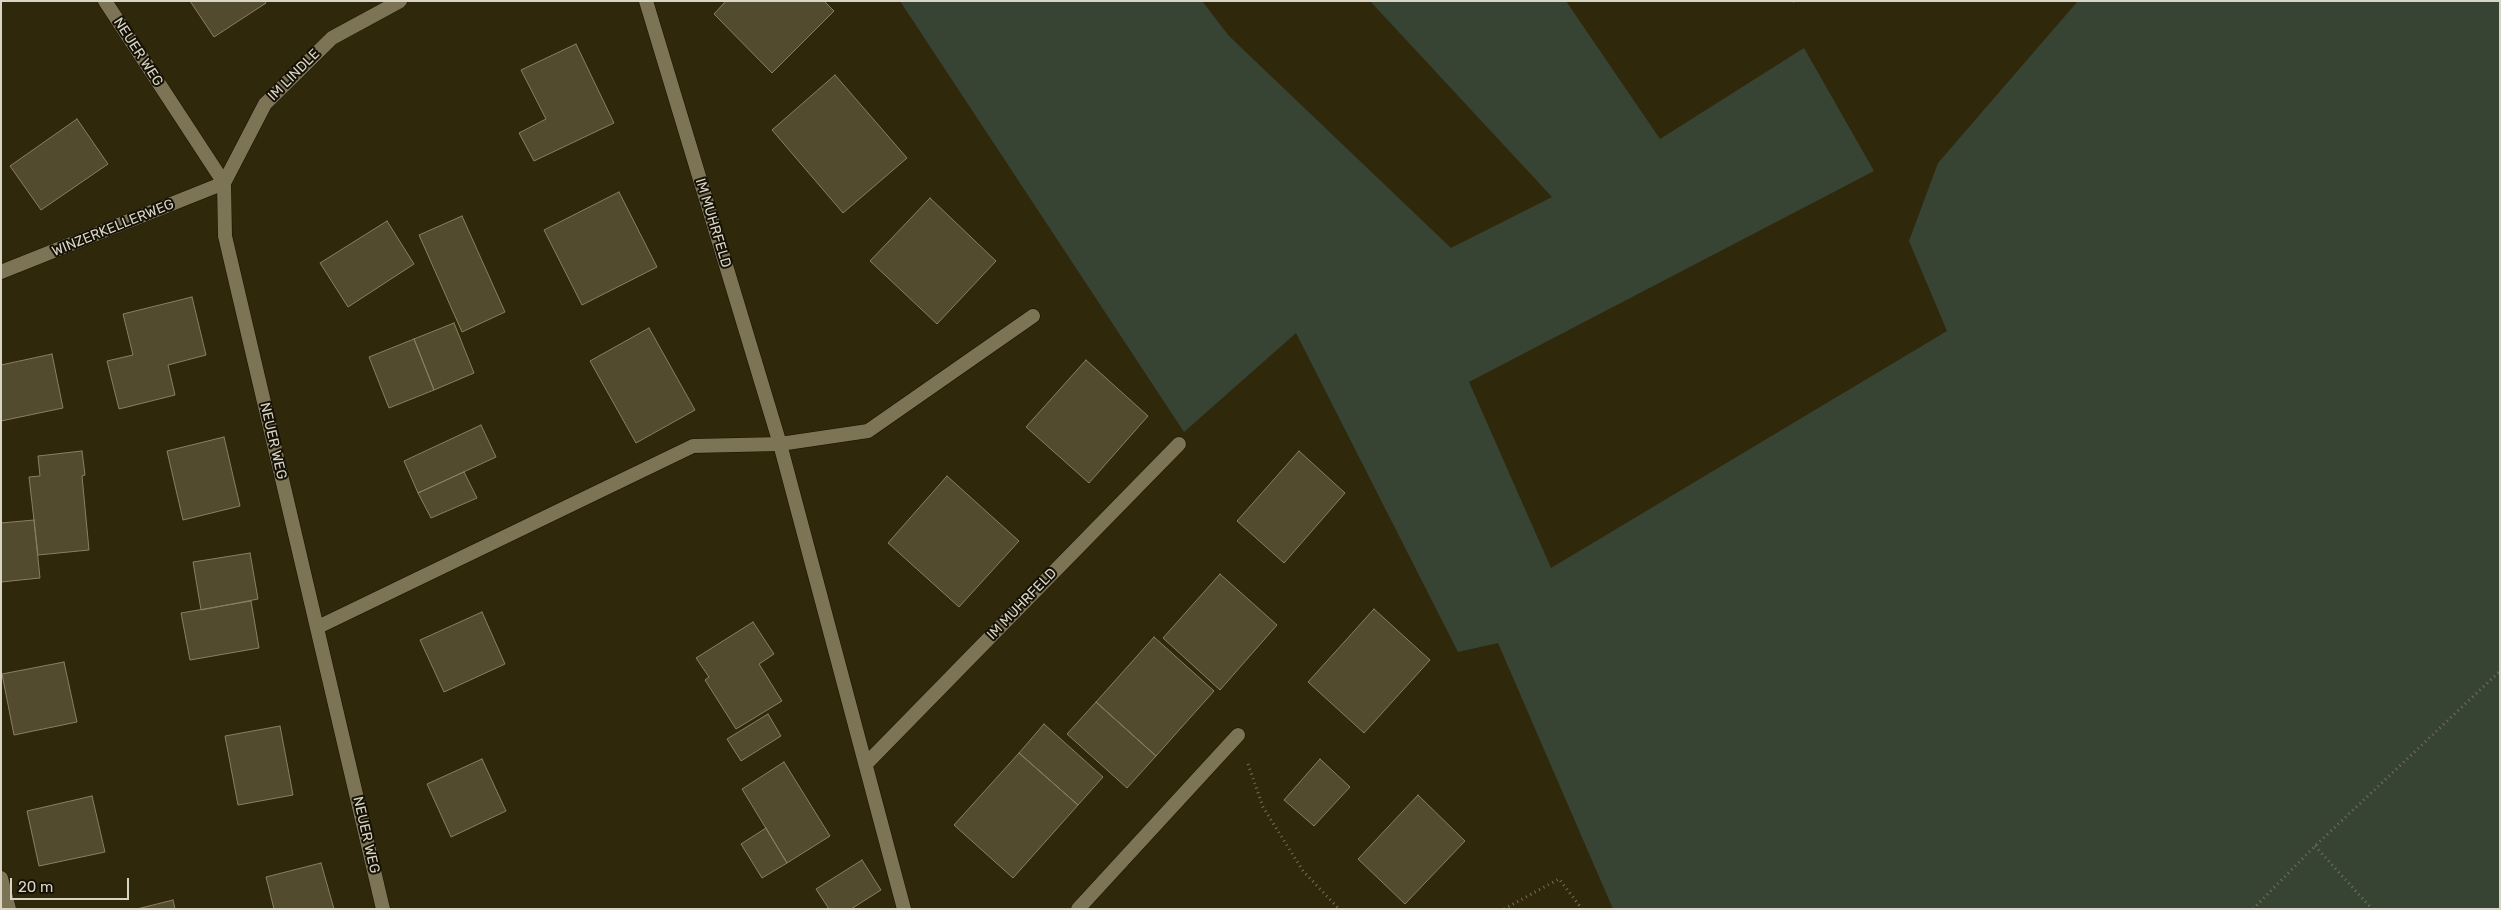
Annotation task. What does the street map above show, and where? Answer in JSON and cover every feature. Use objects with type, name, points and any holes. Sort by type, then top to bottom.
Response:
[{"type":"street","name":"NEUER WEG","points":[[105,1],[224,183],[225,236],[383,909]]},
{"type":"street","name":"IM LINDLE","points":[[224,183],[265,104],[332,38],[400,1]]},
{"type":"street","name":"IM MUHRFELD","points":[[646,1],[780,444],[904,909]]},
{"type":"street","name":"WINZERKELLERWEG","points":[[1,272],[224,183]]},
{"type":"street","points":[[318,627],[693,446],[780,444],[868,431],[1033,316]]},
{"type":"street","name":"IM MUHRFELD","points":[[866,764],[1179,444]]},
{"type":"street","points":[[1078,909],[1238,735]]},
{"type":"street","points":[[1,878],[9,909]]},
{"type":"path","points":[[1794,1],[1797,5]]},
{"type":"path","points":[[2253,909],[2316,846],[2500,671]]},
{"type":"path","points":[[1238,735],[1263,807],[1303,871],[1339,909]]},
{"type":"path","points":[[2316,846],[2372,909]]},
{"type":"path","points":[[1504,909],[1558,879],[1582,909]]},
{"type":"green space","points":[[900,1],[1202,1],[1229,36],[1451,248],[1552,197],[1370,1],[1566,1],[1660,139],[1804,48],[1874,171],[1469,382],[1551,568],[1947,331],[1909,241],[1938,163],[2078,1],[2500,1],[2500,909],[1613,909],[1498,643],[1458,652],[1296,333],[1184,432]]},
{"type":"building","points":[[190,1],[265,1],[266,3],[214,37]]},
{"type":"building","points":[[726,1],[824,1],[834,11],[772,73],[714,14]]},
{"type":"building","points":[[576,44],[614,123],[534,161],[519,133],[546,119],[521,70]]},
{"type":"building","points":[[835,75],[907,158],[843,213],[772,130]]},
{"type":"building","points":[[77,119],[108,164],[41,210],[10,166]]},
{"type":"building","points":[[619,192],[657,267],[582,305],[544,230]]},
{"type":"building","points":[[930,198],[996,261],[937,324],[870,261]]},
{"type":"building","points":[[462,216],[505,312],[462,332],[419,235]]},
{"type":"building","points":[[387,221],[414,264],[348,307],[320,263]]},
{"type":"building","points":[[192,297],[206,355],[168,365],[175,395],[119,409],[107,361],[133,355],[123,314]]},
{"type":"building","points":[[454,323],[474,373],[434,390],[414,339]]},
{"type":"building","points":[[649,328],[695,410],[636,443],[590,361]]},
{"type":"building","points":[[414,339],[434,390],[389,408],[369,357]]},
{"type":"building","points":[[52,354],[63,408],[1,421],[1,365]]},
{"type":"building","points":[[1086,360],[1148,416],[1089,483],[1026,427]]},
{"type":"building","points":[[481,425],[496,457],[418,493],[404,461]]},
{"type":"building","points":[[224,437],[240,506],[183,520],[167,451]]},
{"type":"building","points":[[82,451],[85,475],[82,476],[89,550],[38,555],[29,477],[40,476],[38,456]]},
{"type":"building","points":[[1299,451],[1345,493],[1284,563],[1237,521]]},
{"type":"building","points":[[464,472],[477,498],[431,518],[418,493]]},
{"type":"building","points":[[947,476],[1019,541],[959,607],[888,543]]},
{"type":"building","points":[[34,520],[40,578],[1,582],[1,523]]},
{"type":"building","points":[[250,553],[258,599],[201,610],[193,562]]},
{"type":"building","points":[[1220,574],[1277,625],[1220,690],[1163,638]]},
{"type":"building","points":[[251,601],[259,648],[190,660],[181,613]]},
{"type":"building","points":[[1374,609],[1430,660],[1364,733],[1308,682]]},
{"type":"building","points":[[482,612],[505,664],[444,692],[420,640]]},
{"type":"building","points":[[753,622],[774,654],[759,664],[782,701],[736,729],[705,680],[709,677],[696,658]]},
{"type":"building","points":[[1154,637],[1214,691],[1156,756],[1096,702]]},
{"type":"building","points":[[64,662],[77,722],[14,735],[2,674]]},
{"type":"building","points":[[1096,702],[1156,756],[1127,788],[1067,734]]},
{"type":"building","points":[[768,714],[781,736],[741,761],[727,739]]},
{"type":"building","points":[[1044,724],[1103,777],[1078,805],[1019,753]]},
{"type":"building","points":[[280,726],[293,795],[238,805],[225,736]]},
{"type":"building","points":[[1019,753],[1078,805],[1013,878],[954,825]]},
{"type":"building","points":[[482,759],[506,811],[451,837],[427,784]]},
{"type":"building","points":[[1320,759],[1350,787],[1314,826],[1284,800]]},
{"type":"building","points":[[784,762],[830,836],[787,863],[742,789]]},
{"type":"building","points":[[1418,795],[1465,841],[1405,904],[1358,859]]},
{"type":"building","points":[[92,796],[105,852],[39,866],[27,811]]},
{"type":"building","points":[[766,828],[787,863],[762,878],[741,844]]},
{"type":"building","points":[[862,860],[881,890],[851,909],[829,909],[816,889]]},
{"type":"building","points":[[321,863],[334,909],[274,909],[266,877]]},
{"type":"building","points":[[173,900],[175,909],[137,909]]}]
